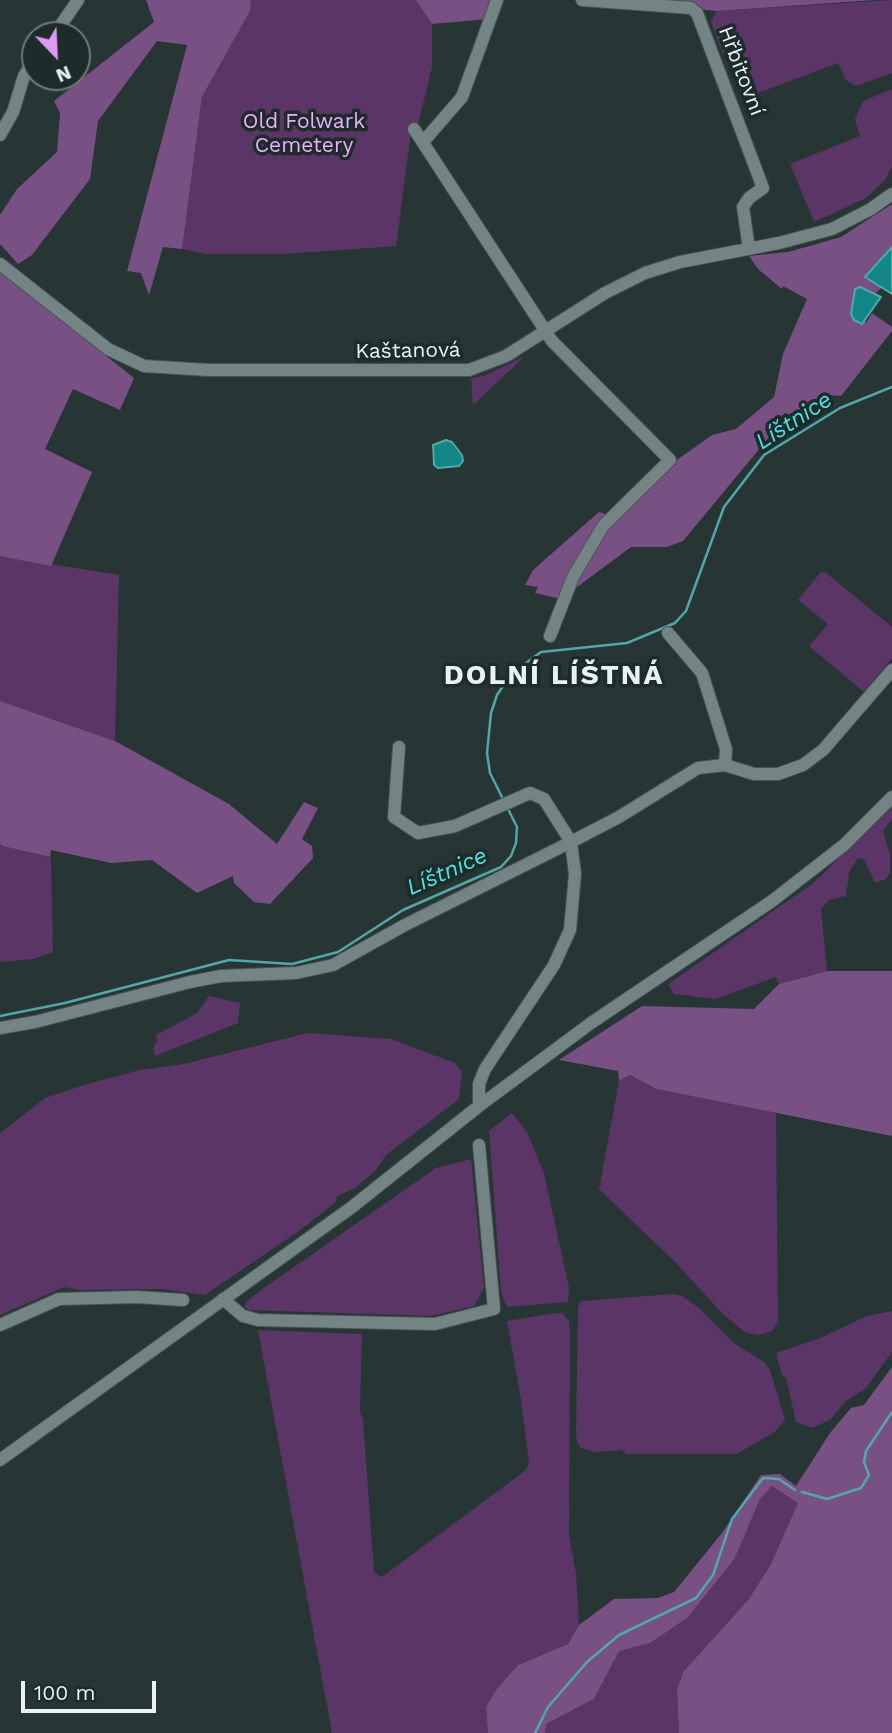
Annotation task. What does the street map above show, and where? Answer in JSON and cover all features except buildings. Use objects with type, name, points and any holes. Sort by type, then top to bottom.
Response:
[{"type":"street","points":[[64,21],[78,0]]},
{"type":"street","points":[[423,142],[462,97],[497,0]]},
{"type":"street","name":"Hřbitovní","points":[[582,0],[695,10],[763,188],[743,206],[749,249]]},
{"type":"street","points":[[0,135],[13,112],[21,86]]},
{"type":"street","points":[[414,129],[548,331],[552,341],[670,460],[603,526],[573,578],[550,636]]},
{"type":"street","name":"Kaštanová","points":[[0,264],[108,349],[133,362],[156,368],[469,370],[500,359],[605,293],[645,273],[698,258],[832,229],[871,209],[892,194]]},
{"type":"street","points":[[668,633],[702,673],[726,749],[725,765]]},
{"type":"street","points":[[0,1027],[35,1022],[200,979],[296,973],[332,965],[619,817],[698,768],[725,765],[754,774],[778,774],[803,765],[838,735],[892,670]]},
{"type":"street","points":[[399,747],[394,817],[418,833],[455,826],[530,793],[544,799],[571,842],[575,874],[570,930],[543,984],[485,1069],[479,1084],[479,1106]]},
{"type":"street","points":[[0,1460],[352,1207],[479,1106],[591,1023],[772,901],[844,845],[892,797]]},
{"type":"street","points":[[223,1299],[243,1316],[258,1320],[435,1324],[494,1309],[479,1145]]},
{"type":"street","points":[[0,1325],[59,1300],[137,1297],[183,1300]]},
{"type":"green space","name":"Old Folwark Cemetery","points":[[251,0],[416,0],[432,20],[432,67],[418,125],[411,132],[396,246],[284,254],[205,254],[182,249],[202,97],[250,11]]},
{"type":"green space","points":[[892,0],[892,73],[856,86],[846,80],[838,63],[758,93],[741,48],[723,54],[711,22],[717,11]]},
{"type":"green space","points":[[892,89],[892,166],[886,179],[866,198],[814,222],[790,164],[860,136],[855,119],[863,101]]},
{"type":"green space","points":[[525,356],[473,405],[471,378],[484,376]]},
{"type":"green space","points":[[0,556],[119,575],[115,741],[0,701]]},
{"type":"green space","points":[[821,572],[825,572],[892,627],[892,658],[864,692],[809,646],[828,624],[798,600]]},
{"type":"green space","points":[[892,807],[892,819],[883,831],[890,855],[890,873],[886,879],[875,883],[864,859],[858,858],[849,872],[846,896],[829,900],[821,909],[827,971],[779,984],[776,977],[715,999],[674,994],[668,984],[812,884]]},
{"type":"green space","points":[[0,844],[51,858],[53,952],[34,959],[0,962]]},
{"type":"green space","points":[[209,996],[240,1003],[238,1023],[155,1056],[153,1049],[157,1041],[156,1035],[197,1013]]},
{"type":"green space","points":[[308,1033],[391,1039],[455,1063],[462,1072],[459,1099],[386,1155],[375,1171],[355,1188],[337,1196],[336,1202],[299,1231],[205,1295],[161,1289],[79,1290],[64,1287],[0,1315],[0,1133],[45,1098],[87,1084],[140,1070],[184,1064]]},
{"type":"green space","points":[[630,1075],[776,1113],[778,1322],[772,1331],[759,1335],[746,1333],[722,1313],[675,1262],[599,1189],[619,1081]]},
{"type":"green space","points":[[512,1113],[527,1132],[544,1173],[569,1288],[568,1302],[507,1307],[501,1292],[489,1131]]},
{"type":"green space","points":[[471,1159],[484,1288],[474,1306],[431,1316],[248,1310],[245,1307],[246,1302],[261,1290],[436,1168]]},
{"type":"green space","points":[[673,1294],[682,1296],[699,1308],[735,1344],[765,1363],[770,1370],[785,1420],[775,1432],[736,1454],[626,1454],[622,1450],[595,1452],[581,1448],[577,1443],[576,1431],[578,1307],[581,1301]]},
{"type":"green space","points":[[892,1311],[892,1352],[866,1388],[846,1401],[830,1420],[812,1428],[796,1422],[786,1378],[782,1375],[776,1353],[820,1338],[867,1316]]},
{"type":"green space","points":[[562,1313],[569,1321],[570,1333],[569,1535],[576,1574],[579,1625],[568,1644],[518,1665],[486,1707],[488,1733],[332,1733],[258,1330],[362,1334],[360,1411],[363,1420],[374,1572],[382,1577],[526,1470],[529,1463],[521,1399],[507,1321]]},
{"type":"green space","points":[[772,1486],[799,1502],[771,1564],[749,1599],[683,1672],[677,1690],[679,1733],[545,1733],[546,1724],[594,1699],[619,1650],[650,1643],[735,1558],[760,1499]]},
{"type":"shaded area","points":[[146,0],[251,0],[250,11],[202,97],[182,249],[163,247],[149,295],[141,273],[127,271],[187,45],[157,41],[98,121],[90,179],[32,255],[18,264],[0,244],[0,215],[17,189],[57,152],[60,113],[54,101],[67,91],[91,91],[91,72],[154,22]]},
{"type":"shaded area","points":[[416,0],[494,0],[489,19],[432,24]]},
{"type":"shaded area","points":[[609,0],[875,0],[717,11]]},
{"type":"shaded area","points":[[892,204],[892,247],[865,277],[881,288],[875,294],[860,287],[866,323],[872,313],[892,327],[892,331],[841,396],[829,395],[775,430],[683,541],[667,547],[631,547],[561,599],[535,593],[538,587],[525,585],[533,570],[599,512],[614,517],[674,462],[712,435],[736,429],[774,397],[783,354],[807,299],[783,286],[782,289],[758,269],[749,256],[788,252],[841,237]]},
{"type":"shaded area","points":[[0,271],[134,378],[120,410],[73,389],[45,449],[92,472],[51,566],[0,556]]},
{"type":"shaded area","points":[[0,701],[115,741],[229,804],[277,844],[304,802],[318,808],[302,839],[312,846],[313,858],[270,904],[254,902],[234,883],[233,876],[197,893],[152,860],[111,863],[51,850],[50,857],[3,846],[0,844]]},
{"type":"shaded area","points":[[827,971],[892,971],[892,1136],[657,1089],[630,1075],[619,1081],[618,1071],[559,1060],[642,1006],[754,1009],[779,984]]},
{"type":"shaded area","points":[[892,1367],[892,1733],[679,1733],[677,1690],[683,1672],[749,1599],[771,1564],[798,1503],[772,1486],[760,1499],[735,1558],[687,1618],[650,1643],[619,1651],[594,1699],[546,1724],[545,1733],[488,1733],[486,1707],[496,1690],[518,1665],[568,1644],[579,1625],[614,1599],[658,1598],[674,1592],[722,1533],[761,1475],[780,1474],[796,1486],[830,1433],[851,1408],[864,1405]]},
{"type":"water","points":[[892,247],[892,294],[865,277]]},
{"type":"water","points":[[860,287],[881,297],[862,324],[854,320],[851,314],[855,289]]},
{"type":"water","points":[[446,440],[452,442],[462,455],[463,461],[459,466],[438,468],[434,465],[433,445]]},
{"type":"waterway","name":"Líštnice","points":[[504,801],[490,773],[487,753],[491,713],[497,695],[511,674],[541,652],[627,643],[675,623],[686,611],[724,507],[764,455],[840,408],[892,387]]},
{"type":"waterway","name":"Líštnice","points":[[0,1016],[65,1003],[229,960],[292,964],[338,952],[403,910],[501,867],[511,856],[516,843],[517,827],[507,807]]},
{"type":"waterway","points":[[802,1492],[827,1499],[861,1488],[869,1475],[864,1462],[866,1451],[892,1412]]},
{"type":"waterway","points":[[535,1733],[548,1707],[587,1662],[619,1635],[696,1598],[713,1575],[732,1519],[763,1478],[779,1479],[795,1490]]},
{"type":"district","name":"DOLNÍ LÍŠTNÁ","points":[[554,676]]}]
